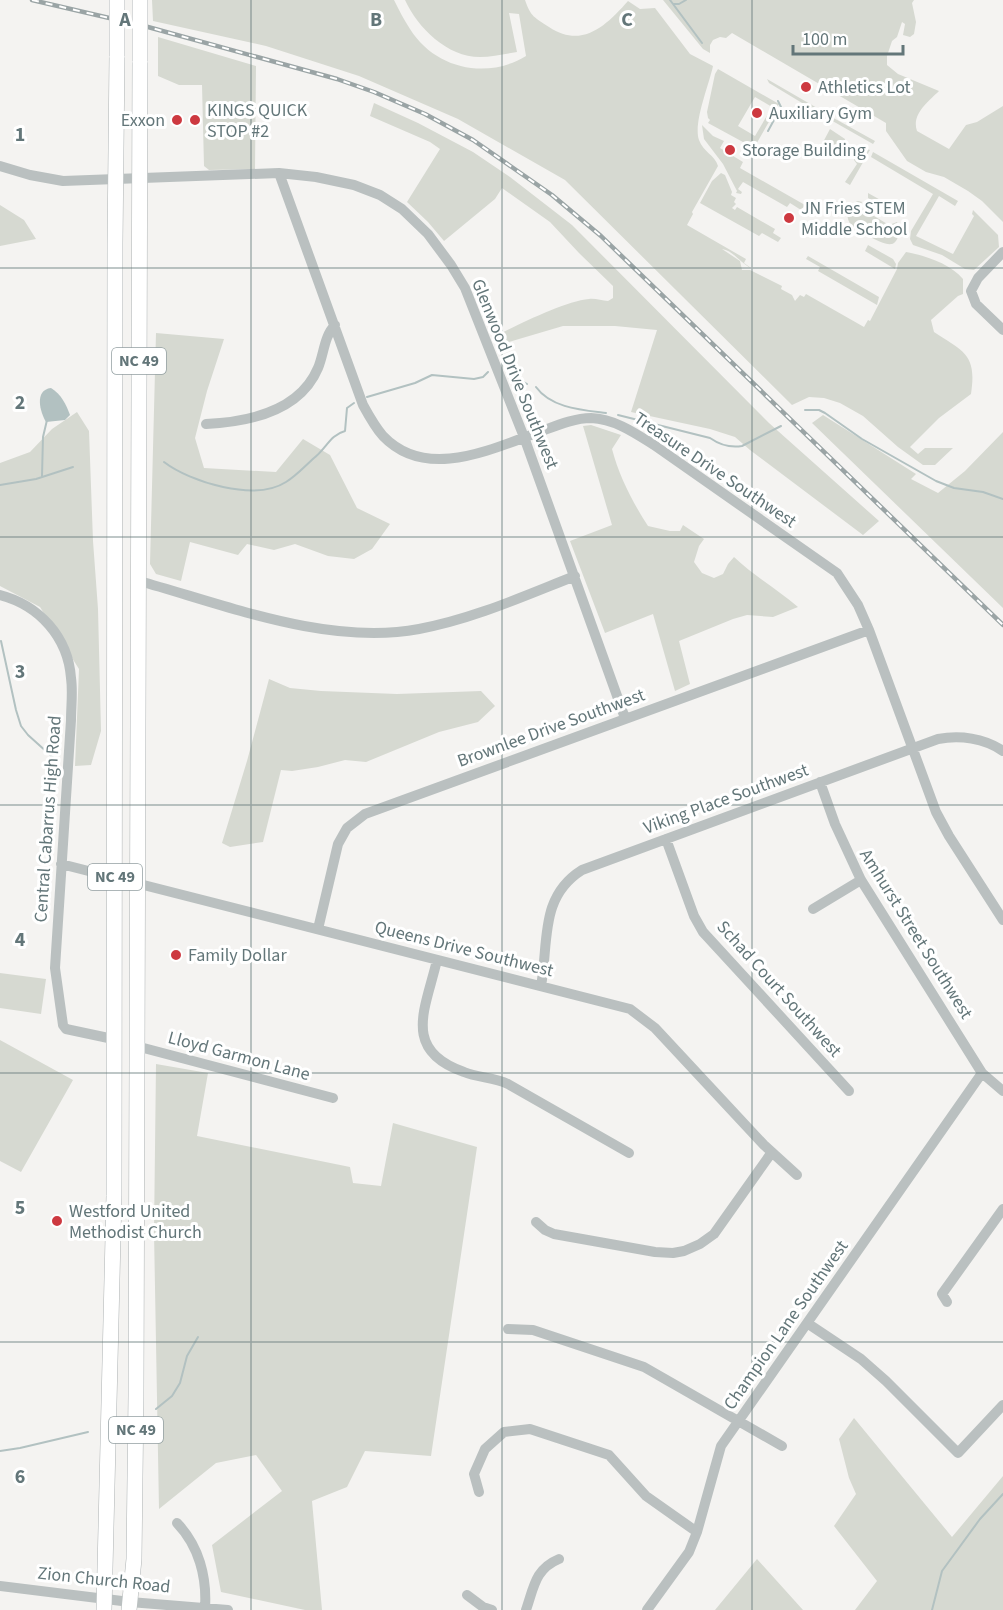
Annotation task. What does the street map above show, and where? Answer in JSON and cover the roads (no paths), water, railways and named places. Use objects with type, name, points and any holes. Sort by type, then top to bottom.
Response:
[{"type":"highway","name":"NC 49","points":[[105,1604],[112,1259],[115,879],[117,0]]},
{"type":"highway","name":"NC 49","points":[[130,1606],[134,1535],[136,1257],[140,0]]},
{"type":"highway","points":[[112,1259],[136,1257]]},
{"type":"street","name":"Glenwood Drive Southwest","points":[[0,166],[30,175],[63,181],[279,173],[338,181],[380,195],[402,210],[428,234],[448,259],[465,288],[524,437],[625,718]]},
{"type":"street","name":"Treasure Drive Southwest","points":[[279,173],[363,405],[382,436],[397,447],[425,459],[445,460],[566,422],[593,418],[604,420],[632,432],[837,573],[858,605],[929,794],[949,836],[1003,920]]},
{"type":"street","points":[[1003,252],[978,278],[971,291],[976,304],[1003,330]]},
{"type":"street","points":[[206,424],[237,422],[263,416],[299,393],[316,372],[328,333],[335,325]]},
{"type":"street","points":[[139,581],[317,629],[365,633],[410,630],[444,623],[528,595],[575,576]]},
{"type":"street","name":"Central Cabarrus High Road","points":[[0,595],[22,603],[42,617],[59,639],[69,666],[72,684],[71,720],[55,968],[63,1025],[66,1029],[113,1039]]},
{"type":"street","name":"Brownlee Drive Southwest","points":[[318,929],[339,844],[347,828],[365,814],[868,630]]},
{"type":"street","name":"Viking Place Southwest","points":[[541,986],[550,911],[559,891],[582,870],[938,739],[957,736],[978,740],[1003,752]]},
{"type":"street","name":"Amhurst Street Southwest","points":[[820,782],[838,832],[861,880],[982,1073],[1003,1091]]},
{"type":"street","name":"Schad Court Southwest","points":[[666,838],[694,916],[703,932],[849,1091]]},
{"type":"street","name":"Queens Drive Southwest","points":[[61,864],[623,1006],[645,1019],[772,1152],[797,1174]]},
{"type":"street","points":[[813,909],[861,880]]},
{"type":"street","points":[[437,960],[422,1025],[424,1039],[434,1057],[444,1065],[459,1071],[487,1076],[508,1084],[628,1153]]},
{"type":"street","name":"Lloyd Garmon Lane","points":[[136,1046],[333,1098]]},
{"type":"street","name":"Champion Lane Southwest","points":[[647,1610],[689,1552],[697,1532],[721,1446],[982,1073]]},
{"type":"street","points":[[536,1222],[554,1234],[655,1252],[684,1251],[714,1234],[772,1152]]},
{"type":"street","points":[[947,1302],[942,1294],[1003,1209]]},
{"type":"street","points":[[807,1323],[861,1359],[958,1453],[1003,1405]]},
{"type":"street","points":[[508,1329],[532,1330],[644,1368],[782,1446]]},
{"type":"street","points":[[479,1492],[474,1474],[485,1449],[504,1432],[530,1429],[609,1455],[646,1496],[697,1532]]},
{"type":"street","points":[[177,1523],[187,1534],[198,1556],[206,1585],[205,1608]]},
{"type":"street","points":[[526,1610],[539,1573],[549,1564],[560,1559]]},
{"type":"street","name":"Zion Church Road","points":[[0,1586],[105,1604],[228,1610]]},
{"type":"street","points":[[466,1595],[483,1607],[492,1610]]},
{"type":"waterway","points":[[670,0],[702,43]]},
{"type":"waterway","points":[[673,4],[686,0]]},
{"type":"waterway","points":[[768,131],[781,107],[778,101]]},
{"type":"waterway","points":[[367,397],[415,383],[432,375],[474,379],[483,377],[488,372]]},
{"type":"waterway","points":[[522,381],[527,384]]},
{"type":"waterway","points":[[536,387],[542,394],[558,404],[606,413]]},
{"type":"waterway","points":[[164,462],[190,476],[223,487],[241,490],[273,488],[293,477],[332,439],[345,431],[347,408],[354,403]]},
{"type":"waterway","points":[[805,410],[819,410],[825,413],[862,439],[936,481],[954,488],[983,492],[1003,499]]},
{"type":"waterway","points":[[618,415],[710,438],[733,447],[742,446],[781,426]]},
{"type":"waterway","points":[[42,476],[43,437],[47,420]]},
{"type":"waterway","points":[[0,485],[36,479],[73,467]]},
{"type":"waterway","points":[[1,641],[21,726],[58,762]]},
{"type":"waterway","points":[[156,1409],[172,1396],[180,1383],[187,1356],[198,1337]]},
{"type":"waterway","points":[[0,1451],[88,1432]]},
{"type":"waterway","points":[[932,1610],[942,1571],[980,1519],[1003,1494]]},
{"type":"railway","points":[[32,0],[148,27],[337,79],[425,114],[473,140],[552,195],[601,236],[1003,625]]},
{"type":"place","name":"Athletics Lot","points":[[806,87]]},
{"type":"place","name":"Auxiliary Gym","points":[[757,113]]},
{"type":"place","name":"Exxon","points":[[177,120]]},
{"type":"place","name":"KINGS QUICK STOP #2","points":[[195,120]]},
{"type":"place","name":"Storage Building","points":[[730,150]]},
{"type":"place","name":"JN Fries STEM Middle School","points":[[789,218]]},
{"type":"place","name":"Family Dollar","points":[[176,955]]},
{"type":"place","name":"Westford United Methodist Church","points":[[57,1221]]}]
